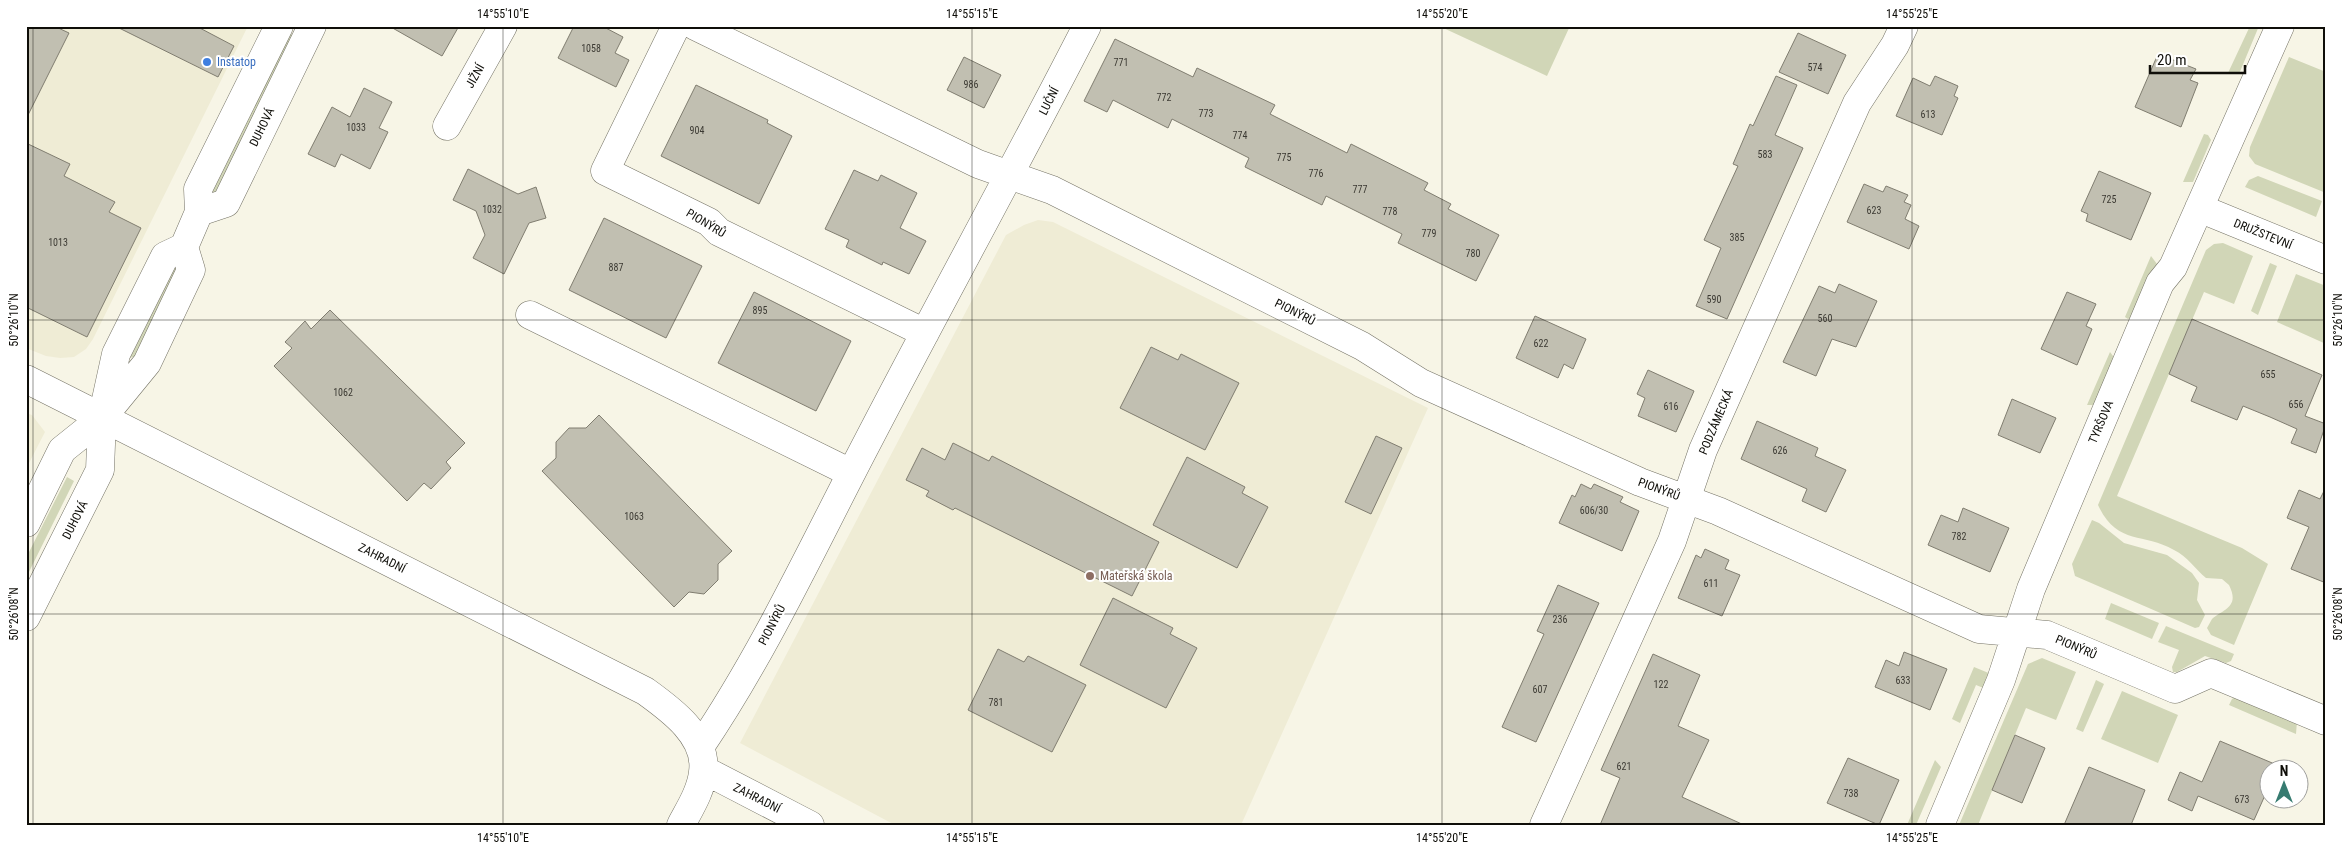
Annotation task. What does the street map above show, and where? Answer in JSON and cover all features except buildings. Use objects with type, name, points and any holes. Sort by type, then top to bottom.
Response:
[{"type":"street","points":[[26,523],[62,450],[102,418],[147,363],[191,270],[184,247],[199,212],[198,188],[279,26]]},
{"type":"street","name":"DUHOVÁ","points":[[199,212],[226,203],[312,26]]},
{"type":"street","name":"JIŽNÍ","points":[[447,126],[503,26]]},
{"type":"street","name":"PIONÝRŮ","points":[[676,26],[605,171],[709,222],[719,232],[925,332]]},
{"type":"street","name":"PIONÝRŮ","points":[[695,26],[978,164],[1052,190],[1362,346],[1421,383],[1640,482],[1687,499],[1979,629],[2046,635],[2175,689],[2211,673],[2326,721]]},
{"type":"street","name":"LUČNÍ","points":[[1010,175],[1087,26]]},
{"type":"street","name":"PODZÁMECKÁ","points":[[1544,825],[1672,541],[1703,450],[1857,103],[1895,44],[1904,26]]},
{"type":"street","name":"TYRŠOVA","points":[[1940,825],[2001,680],[2034,582],[2160,283],[2173,267],[2227,141],[2240,120],[2280,26]]},
{"type":"street","name":"PIONÝRŮ","points":[[702,759],[925,332],[1010,175]]},
{"type":"street","name":"DRUŽSTEVNÍ","points":[[2199,208],[2326,260]]},
{"type":"street","points":[[530,315],[851,473]]},
{"type":"street","name":"ZAHRADNÍ","points":[[26,379],[637,687],[669,708],[689,728],[702,759],[810,825]]},
{"type":"street","name":"DUHOVÁ","points":[[26,617],[100,470],[102,418]]},
{"type":"street","points":[[681,825],[698,792],[702,759]]},
{"type":"shaded area","points":[[26,26],[248,26],[93,339],[86,349],[74,357],[46,356],[26,348]]},
{"type":"shaded area","name":"Mateřská škola","points":[[1038,220],[1053,222],[1428,408],[1241,825],[895,825],[740,743],[1006,235]]},
{"type":"shaded area","points":[[26,413],[32,415],[45,432],[26,469]]},
{"type":"green space","points":[[1439,26],[1570,26],[1547,76]]},
{"type":"green space","points":[[2250,26],[2259,26],[2239,74],[2228,73]]},
{"type":"green space","points":[[287,32],[295,36],[218,193],[212,198],[209,189]]},
{"type":"green space","points":[[2289,57],[2326,72],[2326,193],[2255,164],[2249,156],[2250,147]]},
{"type":"green space","points":[[2204,134],[2208,135],[2211,140],[2193,182],[2183,182]]},
{"type":"green space","points":[[2258,176],[2322,201],[2316,217],[2245,187],[2249,180]]},
{"type":"green space","points":[[2223,243],[2253,256],[2234,304],[2204,292],[2117,496],[2242,548],[2268,564],[2234,645],[2211,635],[2207,628],[2212,619],[2226,610],[2232,603],[2232,592],[2229,585],[2222,579],[2206,578],[2174,550],[2152,541],[2122,533],[2105,518],[2098,505],[2206,250],[2214,244]]},
{"type":"green space","points":[[2151,256],[2157,264],[2135,316],[2128,319],[2125,317]]},
{"type":"green space","points":[[174,259],[182,262],[137,356],[129,358],[127,355]]},
{"type":"green space","points":[[2270,263],[2277,266],[2258,315],[2251,311]]},
{"type":"green space","points":[[2296,274],[2326,286],[2326,344],[2277,322]]},
{"type":"green space","points":[[2110,352],[2116,360],[2097,405],[2087,405]]},
{"type":"green space","points":[[67,477],[74,481],[26,578],[26,558]]},
{"type":"green space","points":[[2092,520],[2099,523],[2124,543],[2167,555],[2192,573],[2199,583],[2197,600],[2205,615],[2199,627],[2195,628],[2075,576],[2072,564]]},
{"type":"green space","points":[[2111,603],[2159,623],[2152,639],[2105,619]]},
{"type":"green space","points":[[2166,626],[2234,654],[2231,661],[2226,663],[2205,656],[2177,672],[2173,672],[2172,667],[2179,650],[2158,642]]},
{"type":"green space","points":[[2042,658],[2076,672],[2056,720],[2026,708],[1978,825],[1959,825],[2028,664]]},
{"type":"green space","points":[[1974,667],[1991,674],[1986,689],[1976,685],[1960,723],[1952,719]]},
{"type":"green space","points":[[2096,680],[2104,684],[2083,732],[2076,729]]},
{"type":"green space","points":[[2122,691],[2178,715],[2158,763],[2101,739]]},
{"type":"green space","points":[[2237,696],[2297,721],[2296,734],[2229,705],[2232,699]]},
{"type":"green space","points":[[1935,760],[1941,767],[1916,825],[1907,825]]},
{"type":"place","name":"Instatop","points":[[207,62]]},
{"type":"place","name":"Mateřská škola","points":[[1090,576]]}]
